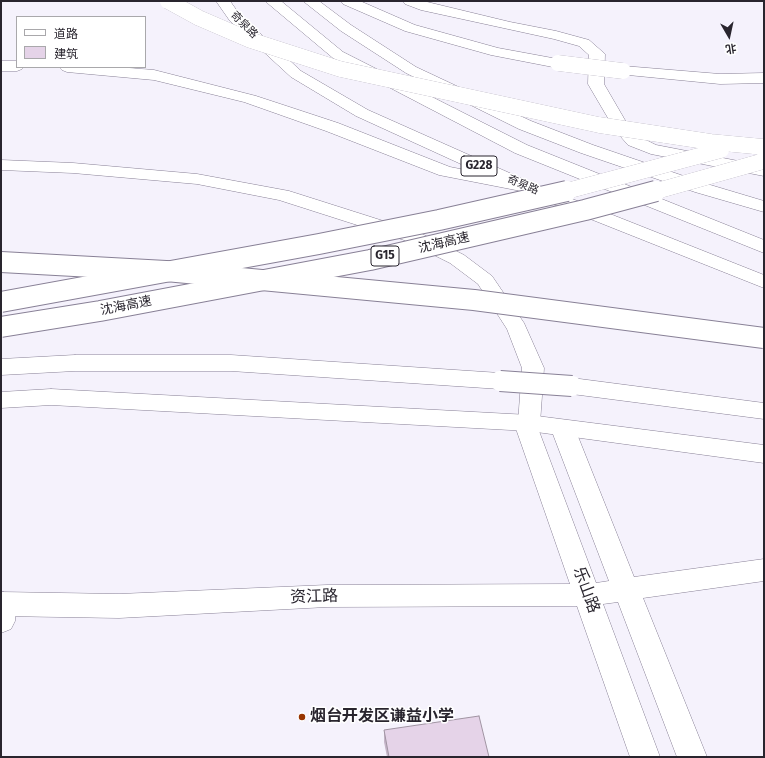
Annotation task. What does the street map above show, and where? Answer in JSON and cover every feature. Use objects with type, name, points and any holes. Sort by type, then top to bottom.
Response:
[{"type":"main road","points":[[168,1],[199,18],[250,40],[340,69],[599,125],[711,142],[764,147]]},
{"type":"main road","name":"奇泉路","points":[[223,1],[235,18],[296,74],[362,113],[526,187],[764,282]]},
{"type":"main road","name":"G228","points":[[272,1],[338,55],[521,150],[764,247]]},
{"type":"main road","points":[[310,1],[346,28],[411,70],[525,125],[651,171],[764,208]]},
{"type":"main road","points":[[348,1],[410,28],[496,52],[558,64],[720,79],[764,78]]},
{"type":"main road","points":[[410,1],[426,8],[556,35],[584,43],[597,54],[596,84],[623,130],[634,141],[651,149],[764,171]]},
{"type":"main road","points":[[1,66],[16,66]]},
{"type":"main road","points":[[78,68],[154,75],[250,99],[445,171],[526,187]]},
{"type":"main road","name":"沈海高速","points":[[1,302],[319,244],[439,220],[565,191],[764,138]]},
{"type":"main road","name":"沈海高速","points":[[1,327],[100,312],[370,260],[585,210],[764,161]]},
{"type":"main road","points":[[1,165],[73,168],[197,179],[282,195],[411,236],[457,259],[484,280],[517,328],[533,368],[527,423]]},
{"type":"main road","points":[[1,262],[166,271],[474,300],[764,338]]},
{"type":"main road","points":[[1,295],[100,285]]},
{"type":"main road","points":[[1,367],[75,363],[231,363],[572,386],[764,411]]},
{"type":"main road","points":[[1,400],[51,397],[527,423],[563,429],[764,454]]},
{"type":"main road","name":"乐山路","points":[[527,423],[645,757]]},
{"type":"main road","points":[[563,429],[628,589],[692,757]]},
{"type":"main road","name":"资江路","points":[[2,610],[327,596],[588,594],[764,570]]},
{"type":"building","points":[[479,716],[489,757],[389,757],[384,730]]},
{"type":"place","name":"烟台开发区谦益小学","points":[[302,717]]}]
